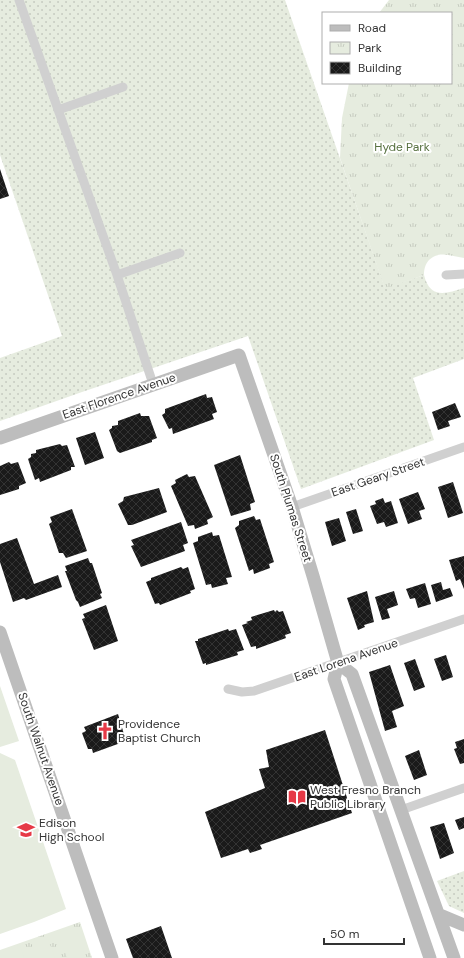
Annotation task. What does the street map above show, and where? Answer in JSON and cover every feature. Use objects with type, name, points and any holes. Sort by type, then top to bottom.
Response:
[{"type":"street","points":[[19,0],[117,275],[153,384]]},
{"type":"street","points":[[58,110],[123,87]]},
{"type":"street","points":[[117,275],[180,253]]},
{"type":"street","points":[[446,275],[464,274]]},
{"type":"street","name":"East Florence Avenue","points":[[0,438],[239,355]]},
{"type":"street","name":"South Plumas Street","points":[[239,355],[292,507],[338,663],[334,679],[430,958]]},
{"type":"street","name":"East Geary Street","points":[[292,507],[464,447]]},
{"type":"street","name":"East Lorena Avenue","points":[[228,689],[242,692],[254,691],[464,619]]},
{"type":"street","name":"South Walnut Avenue","points":[[0,632],[112,958]]},
{"type":"street","points":[[338,663],[352,674],[454,958]]},
{"type":"street","points":[[401,810],[464,788]]},
{"type":"street","points":[[440,916],[464,924]]},
{"type":"green space","points":[[0,0],[285,0],[385,288],[424,275],[430,288],[439,293],[451,292],[464,288],[464,359],[413,378],[434,440],[301,489],[248,336],[0,421],[0,358],[62,336],[0,155]]},
{"type":"green space","name":"Hyde Park","points":[[389,0],[464,0],[464,258],[446,254],[437,255],[429,260],[425,267],[424,275],[385,289],[340,158],[342,118],[349,84],[452,84],[452,12],[380,12]]},
{"type":"green space","points":[[0,686],[19,741],[0,747]]},
{"type":"green space","points":[[0,753],[15,760],[66,909],[0,934]]},
{"type":"green space","points":[[464,871],[464,913],[449,906],[437,881]]},
{"type":"green space","points":[[80,922],[92,958],[0,958],[0,950]]},
{"type":"green space","points":[[75,927],[86,958],[67,958],[58,933]]},
{"type":"green space","points":[[47,936],[55,958],[37,958],[31,942]]},
{"type":"green space","points":[[20,945],[24,958],[6,958],[3,951]]},
{"type":"building","points":[[0,169],[9,196],[0,199]]},
{"type":"building","points":[[206,394],[207,398],[212,397],[217,412],[212,414],[214,419],[173,434],[172,428],[169,429],[162,415],[165,413],[165,409]]},
{"type":"building","points":[[455,403],[461,417],[448,421],[450,426],[438,430],[432,412]]},
{"type":"building","points":[[140,413],[141,416],[149,416],[157,438],[152,440],[152,442],[120,453],[117,451],[109,430],[112,426],[118,425],[118,421]]},
{"type":"building","points":[[95,432],[104,458],[85,465],[76,438]]},
{"type":"building","points":[[60,444],[62,446],[67,445],[75,467],[71,467],[71,470],[40,482],[39,478],[35,480],[28,459],[31,457],[31,454],[36,453],[36,450]]},
{"type":"building","points":[[240,455],[255,502],[250,504],[251,510],[231,516],[214,465]]},
{"type":"building","points":[[9,462],[11,464],[18,462],[26,483],[19,486],[19,489],[0,495],[0,466]]},
{"type":"building","points":[[187,474],[189,477],[195,476],[213,517],[207,520],[208,524],[195,529],[194,525],[188,526],[171,486],[176,483],[175,480]]},
{"type":"building","points":[[453,482],[463,513],[448,518],[438,487]]},
{"type":"building","points":[[159,488],[167,512],[132,525],[128,525],[118,504],[123,501],[124,497]]},
{"type":"building","points":[[418,492],[425,509],[419,511],[422,519],[408,524],[399,499]]},
{"type":"building","points":[[383,498],[385,503],[391,501],[398,523],[386,527],[384,522],[377,524],[370,506],[376,504],[375,501]]},
{"type":"building","points":[[72,509],[87,551],[66,558],[63,553],[59,553],[49,524],[52,522],[50,517]]},
{"type":"building","points":[[356,509],[363,531],[353,534],[346,512]]},
{"type":"building","points":[[254,516],[256,520],[260,519],[274,562],[269,564],[270,568],[254,574],[253,569],[249,571],[235,528],[239,525],[239,521]]},
{"type":"building","points":[[339,518],[346,541],[332,546],[325,522]]},
{"type":"building","points":[[181,522],[188,543],[183,545],[185,551],[141,567],[131,546],[134,545],[131,540]]},
{"type":"building","points":[[212,532],[213,536],[219,535],[232,577],[226,578],[228,584],[212,588],[211,584],[206,585],[193,543],[198,541],[198,537]]},
{"type":"building","points":[[17,538],[34,584],[58,575],[62,587],[26,600],[24,598],[13,602],[0,562],[0,544]]},
{"type":"building","points":[[464,556],[464,589],[460,579],[456,581],[449,560]]},
{"type":"building","points":[[88,558],[90,563],[92,563],[102,593],[100,594],[102,598],[80,607],[65,571],[67,571],[65,566]]},
{"type":"building","points":[[181,567],[183,569],[188,567],[195,589],[190,591],[191,593],[160,605],[159,603],[155,604],[146,582],[151,580],[151,578]]},
{"type":"building","points":[[441,582],[443,590],[450,588],[453,596],[436,602],[431,585]]},
{"type":"building","points":[[425,583],[431,604],[418,608],[415,598],[410,599],[406,589]]},
{"type":"building","points":[[367,591],[374,622],[364,625],[365,627],[358,630],[347,598]]},
{"type":"building","points":[[394,591],[398,605],[387,609],[390,618],[382,620],[375,597]]},
{"type":"building","points":[[106,605],[118,641],[94,650],[82,619],[85,618],[83,614]]},
{"type":"building","points":[[274,610],[275,612],[277,610],[279,612],[283,611],[291,633],[285,635],[286,638],[256,649],[256,646],[251,647],[242,625],[252,620],[251,617]]},
{"type":"building","points":[[228,629],[229,631],[236,629],[244,650],[237,652],[238,655],[206,665],[206,663],[203,664],[195,641]]},
{"type":"building","points":[[446,655],[453,677],[442,681],[434,659]]},
{"type":"building","points":[[415,659],[425,687],[414,691],[404,663]]},
{"type":"building","points":[[390,665],[404,706],[392,711],[397,727],[385,731],[369,672]]},
{"type":"building","points":[[118,714],[126,741],[93,753],[92,749],[88,749],[82,733],[86,731],[84,727]]},
{"type":"building","points":[[325,730],[352,813],[260,845],[262,849],[250,853],[248,849],[221,858],[205,812],[265,788],[259,769],[269,767],[266,750]]},
{"type":"building","points":[[464,739],[464,763],[460,764],[454,749],[457,748],[455,742]]},
{"type":"building","points":[[419,750],[427,775],[414,780],[405,756]]},
{"type":"building","points":[[464,817],[464,828],[459,830],[455,820]]},
{"type":"building","points":[[444,823],[454,853],[440,859],[430,827]]},
{"type":"building","points":[[161,926],[172,958],[133,958],[126,939]]},
{"type":"place","name":"Providence Baptist Church","points":[[105,731]]},
{"type":"place","name":"West Fresno Branch Public Library","points":[[297,797]]},
{"type":"place","name":"Edison High School","points":[[26,830]]}]
